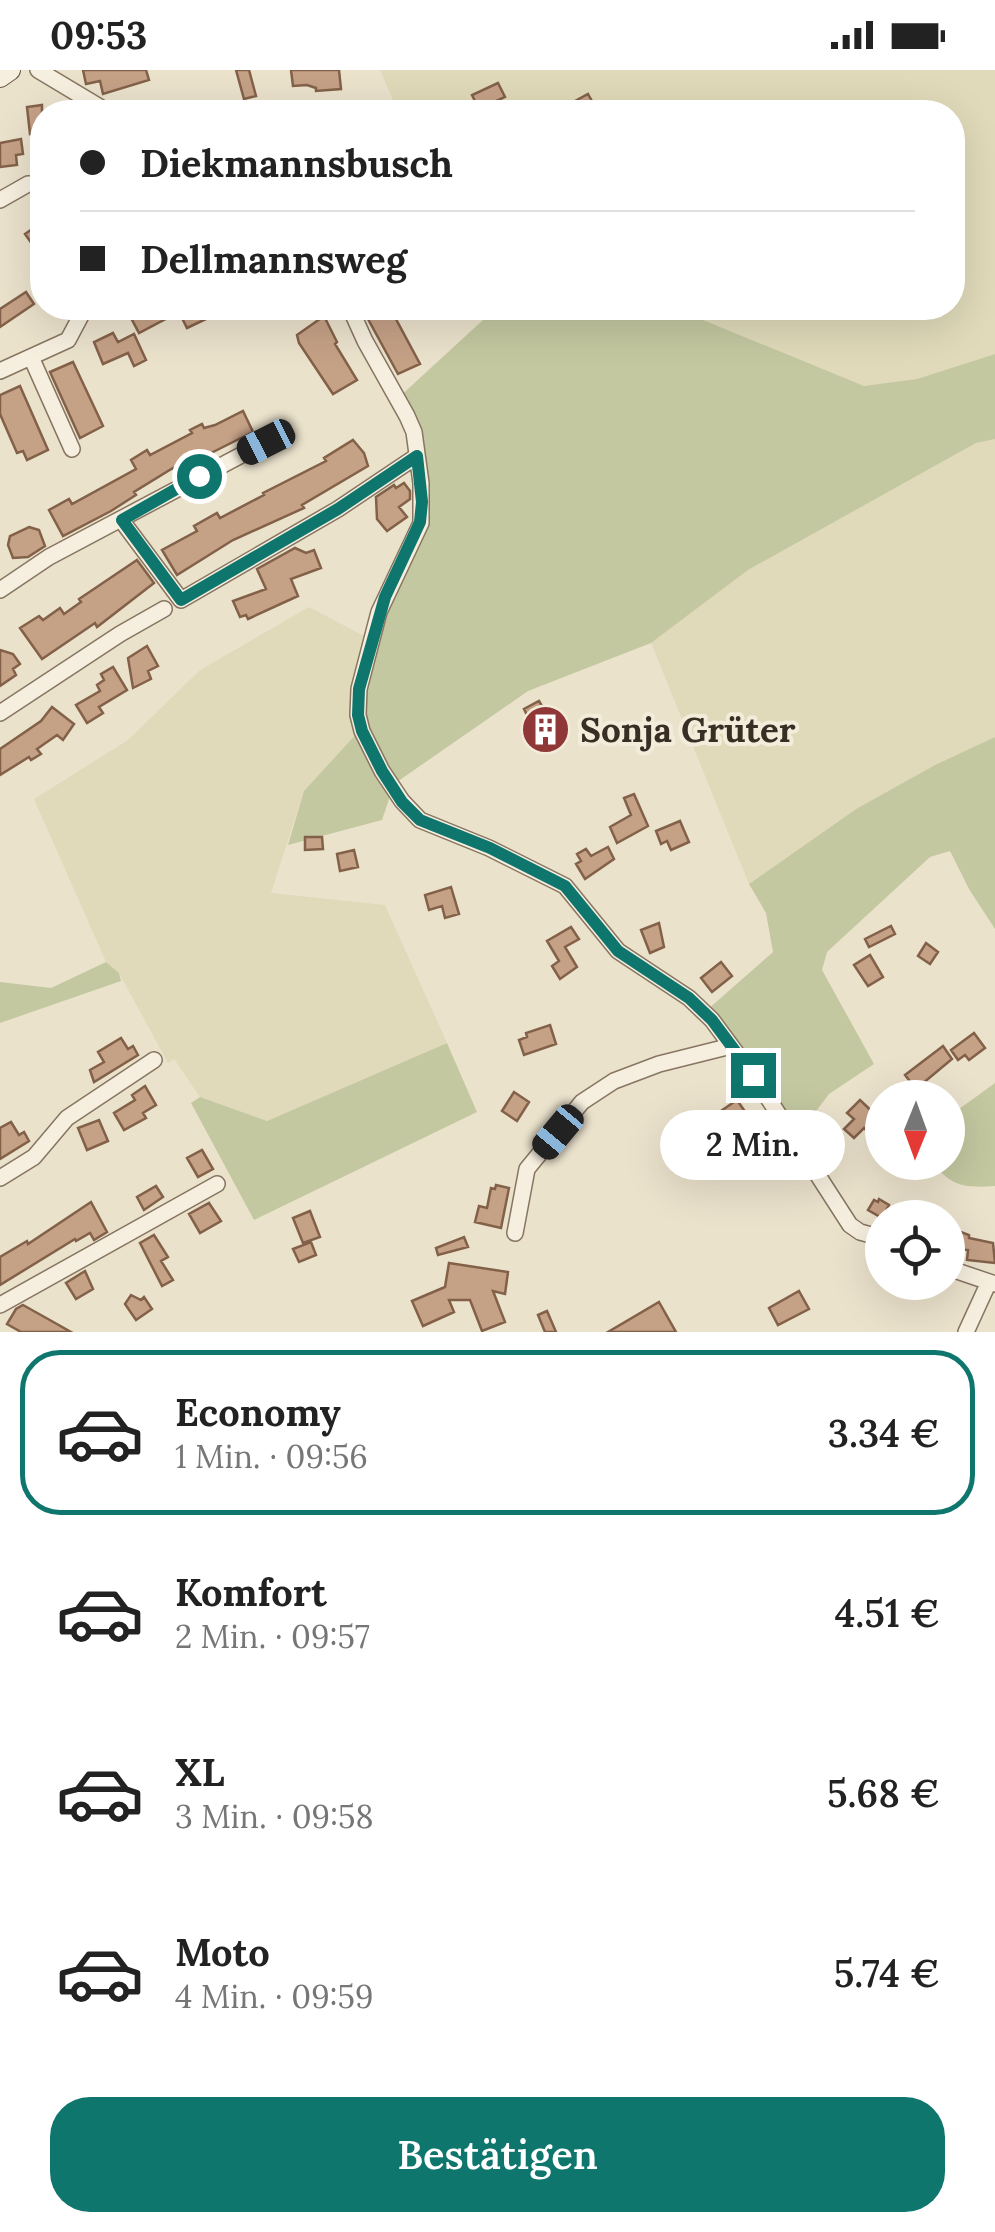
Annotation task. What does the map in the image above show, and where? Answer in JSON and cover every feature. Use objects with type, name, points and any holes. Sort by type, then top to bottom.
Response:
[{"type":"main road","points":[[0,78],[10,70]]},
{"type":"street","points":[[38,70],[88,100]]},
{"type":"street","points":[[0,200],[30,184]]},
{"type":"street","points":[[0,371],[68,340],[79,320]]},
{"type":"street","points":[[355,320],[408,416],[422,502],[420,522],[385,597],[359,689],[362,731],[382,771],[402,802],[420,820],[506,855],[565,886],[618,951],[689,998],[712,1020],[850,1225],[865,1233]]},
{"type":"street","points":[[30,357],[72,449]]},
{"type":"street","points":[[0,590],[165,493],[266,442]]},
{"type":"street","points":[[122,520],[181,600],[338,509],[417,456]]},
{"type":"street","points":[[0,713],[164,609]]},
{"type":"street","points":[[515,1233],[527,1169],[582,1102],[629,1076],[731,1046]]},
{"type":"street","points":[[0,1178],[34,1157],[67,1118],[154,1060]]},
{"type":"street","points":[[0,1304],[217,1184]]},
{"type":"street","points":[[965,1274],[991,1284],[966,1332]]},
{"type":"shaded area","points":[[380,70],[995,70],[995,354],[917,379],[865,387],[704,320],[965,320],[965,100],[393,100]]},
{"type":"shaded area","points":[[995,439],[995,737],[856,809],[749,884],[651,643],[748,570],[976,443]]},
{"type":"shaded area","points":[[309,607],[370,639],[358,732],[304,791],[271,893],[385,905],[447,1043],[267,1121],[200,1097],[174,1059],[168,1063],[119,973],[106,962],[34,799],[128,740],[200,670]]},
{"type":"green space","points":[[483,320],[703,320],[864,386],[917,379],[995,354],[995,439],[976,443],[748,570],[651,643],[528,691],[394,784],[382,820],[288,845],[304,791],[358,732],[381,613],[414,540],[423,482],[397,399]]},
{"type":"green space","points":[[995,737],[995,929],[950,851],[930,857],[827,952],[822,970],[874,1064],[829,1094],[796,1138],[707,1010],[773,952],[766,913],[749,884],[856,809]]},
{"type":"green space","points":[[106,962],[119,973],[121,981],[0,1023],[0,982],[51,988]]},
{"type":"green space","points":[[447,1043],[477,1112],[254,1220],[191,1103],[200,1097],[267,1121]]},
{"type":"green space","points":[[995,1083],[995,1186],[976,1187],[952,1180],[965,1180],[965,1105]]},
{"type":"building","points":[[83,70],[146,70],[149,80],[103,94],[100,81],[86,84]]},
{"type":"building","points":[[236,70],[249,70],[256,96],[244,99]]},
{"type":"building","points":[[291,70],[339,70],[341,89],[316,91],[307,85],[293,86]]},
{"type":"building","points":[[498,83],[505,97],[474,100],[472,95]]},
{"type":"building","points":[[21,139],[23,154],[16,155],[17,165],[0,167],[0,143]]},
{"type":"building","points":[[26,292],[30,298],[30,307],[0,327],[0,309]]},
{"type":"building","points":[[132,320],[164,320],[139,333]]},
{"type":"building","points":[[183,320],[204,320],[187,328]]},
{"type":"building","points":[[318,320],[326,320],[335,344],[357,380],[333,394],[297,335]]},
{"type":"building","points":[[369,320],[396,320],[420,364],[398,374]]},
{"type":"building","points":[[113,333],[118,342],[134,334],[146,360],[134,366],[128,353],[103,364],[94,342]]},
{"type":"building","points":[[73,362],[103,426],[80,438],[50,372]]},
{"type":"building","points":[[20,386],[48,450],[27,460],[23,451],[17,453],[0,414],[0,395]]},
{"type":"building","points":[[243,411],[253,432],[175,471],[173,468],[111,511],[63,536],[49,510],[69,499],[72,504],[136,469],[131,460],[147,450],[150,455],[202,424],[204,428],[215,425]]},
{"type":"building","points":[[353,440],[364,453],[368,466],[302,505],[304,508],[233,540],[177,575],[162,550],[197,531],[194,526],[217,513],[220,518],[264,495],[326,461],[324,458]]},
{"type":"building","points":[[404,483],[410,499],[399,507],[407,517],[387,531],[377,519],[376,497]]},
{"type":"building","points":[[29,527],[39,530],[45,546],[28,557],[13,558],[8,545],[10,536]]},
{"type":"building","points":[[295,548],[306,553],[314,550],[321,568],[291,579],[298,596],[248,619],[246,615],[240,617],[233,601],[266,589],[257,569]]},
{"type":"building","points":[[137,560],[154,583],[97,627],[95,623],[42,659],[20,628],[39,616],[43,620],[60,608],[64,614],[81,602],[79,599]]},
{"type":"building","points":[[147,646],[158,666],[148,671],[151,679],[133,688],[128,658]]},
{"type":"building","points":[[0,650],[13,654],[20,664],[13,669],[16,675],[0,686]]},
{"type":"building","points":[[113,667],[127,690],[99,707],[103,713],[87,723],[76,705],[100,691],[97,685],[104,680],[101,674]]},
{"type":"building","points":[[539,701],[558,732],[540,741],[524,709]]},
{"type":"building","points":[[52,707],[74,724],[63,740],[57,735],[37,749],[41,754],[0,775],[0,749],[41,721]]},
{"type":"building","points":[[634,794],[648,826],[617,843],[610,827],[631,815],[624,798]]},
{"type":"building","points":[[680,821],[689,842],[671,850],[667,841],[661,844],[656,831]]},
{"type":"building","points":[[305,837],[322,837],[323,849],[305,850]]},
{"type":"building","points":[[608,847],[614,859],[585,879],[576,864],[581,861],[577,854],[586,849],[591,856]]},
{"type":"building","points":[[354,850],[358,867],[340,871],[337,854]]},
{"type":"building","points":[[451,887],[459,914],[445,918],[442,906],[429,910],[425,895]]},
{"type":"building","points":[[659,923],[664,947],[650,953],[641,930]]},
{"type":"building","points":[[891,926],[895,934],[869,947],[865,939]]},
{"type":"building","points":[[571,927],[579,939],[565,947],[577,967],[560,979],[552,966],[559,961],[547,941]]},
{"type":"building","points":[[926,943],[938,952],[930,964],[918,956]]},
{"type":"building","points":[[870,955],[883,977],[868,986],[854,965]]},
{"type":"building","points":[[721,962],[732,976],[712,992],[701,978]]},
{"type":"building","points":[[550,1025],[556,1044],[524,1055],[519,1040],[527,1037],[526,1033]]},
{"type":"building","points":[[974,1033],[985,1048],[969,1060],[965,1055],[958,1060],[951,1050]]},
{"type":"building","points":[[121,1038],[138,1055],[94,1082],[90,1070],[104,1062],[98,1052]]},
{"type":"building","points":[[943,1046],[952,1059],[927,1080],[909,1080],[905,1075]]},
{"type":"building","points":[[145,1086],[156,1105],[143,1113],[146,1118],[124,1130],[114,1113],[135,1100],[132,1095]]},
{"type":"building","points":[[514,1092],[529,1102],[517,1121],[502,1111]]},
{"type":"building","points":[[737,1100],[755,1126],[733,1141],[715,1115]]},
{"type":"building","points":[[860,1100],[865,1105],[865,1129],[854,1138],[844,1129],[854,1119],[847,1113]]},
{"type":"building","points":[[99,1120],[108,1141],[87,1150],[78,1128]]},
{"type":"building","points":[[11,1122],[19,1135],[24,1132],[29,1141],[0,1159],[0,1128]]},
{"type":"building","points":[[202,1150],[213,1169],[198,1177],[187,1158]]},
{"type":"building","points":[[156,1186],[163,1197],[144,1210],[137,1197]]},
{"type":"building","points":[[491,1188],[509,1188],[501,1228],[475,1222],[479,1206],[487,1208]]},
{"type":"building","points":[[91,1202],[107,1232],[94,1240],[90,1233],[75,1239],[0,1285],[0,1257],[27,1241],[28,1244]]},
{"type":"building","points":[[209,1203],[221,1221],[200,1233],[189,1214]]},
{"type":"building","points":[[310,1211],[320,1237],[303,1243],[293,1218]]},
{"type":"building","points":[[965,1233],[993,1243],[995,1263],[967,1260]]},
{"type":"building","points":[[154,1235],[168,1257],[161,1261],[173,1280],[162,1286],[140,1243]]},
{"type":"building","points":[[464,1237],[468,1247],[438,1255],[436,1248]]},
{"type":"building","points":[[311,1242],[316,1255],[299,1262],[293,1249]]},
{"type":"building","points":[[449,1263],[508,1272],[505,1294],[493,1291],[505,1322],[482,1331],[470,1300],[449,1300],[454,1312],[423,1326],[412,1301],[445,1287]]},
{"type":"building","points":[[85,1271],[93,1289],[76,1299],[66,1283]]},
{"type":"building","points":[[799,1291],[809,1309],[778,1325],[769,1308]]},
{"type":"building","points":[[131,1295],[141,1300],[144,1297],[152,1309],[136,1320],[125,1304]]},
{"type":"building","points":[[659,1302],[676,1332],[608,1332]]},
{"type":"building","points":[[23,1305],[71,1332],[21,1332],[7,1324]]},
{"type":"building","points":[[547,1311],[556,1332],[545,1332],[538,1315]]},
{"type":"place","name":"Sonja Grüter","points":[[545,730]]},
{"type":"route","points":[[199,476],[122,520],[181,600],[338,509],[417,456],[422,483],[420,522],[385,597],[359,689],[362,731],[382,771],[402,802],[420,820],[490,848],[565,886],[618,951],[689,998],[712,1020],[753,1075]]}]
